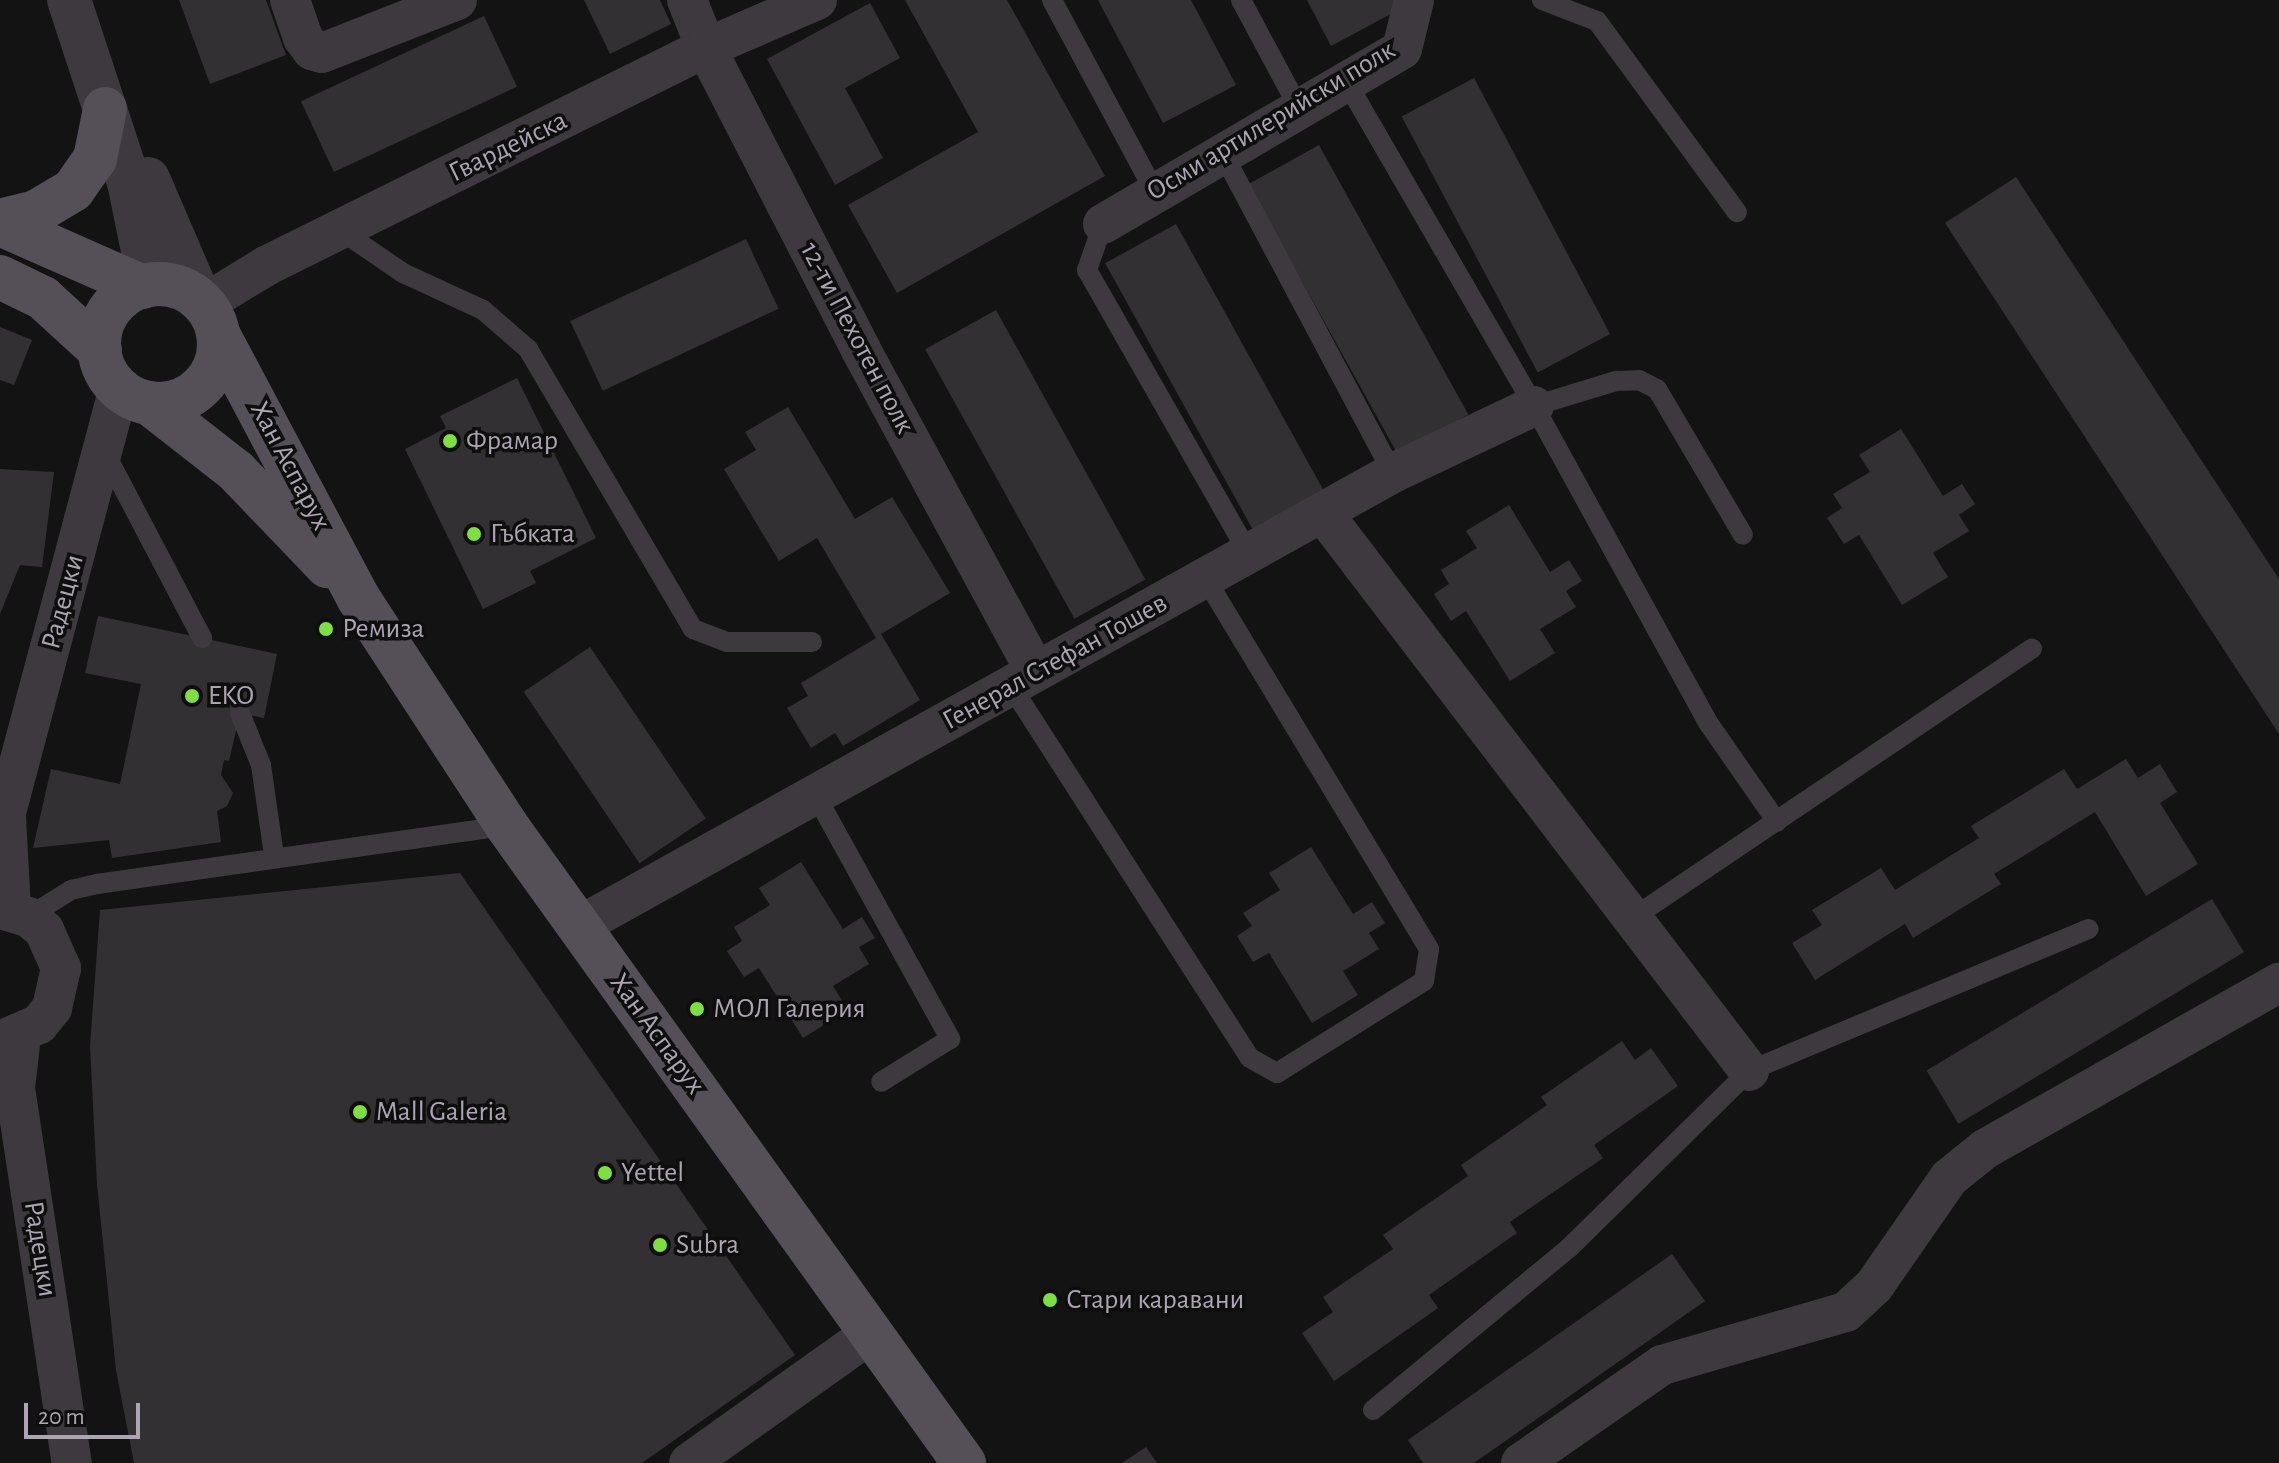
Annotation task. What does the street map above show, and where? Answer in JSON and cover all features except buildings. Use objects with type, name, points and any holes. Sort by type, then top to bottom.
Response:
[{"type":"main road","points":[[0,222],[36,212],[73,190],[95,159],[105,109]]},
{"type":"main road","points":[[0,222],[146,286],[177,286],[207,313],[216,362],[201,386],[177,400],[123,380],[110,310],[146,286]]},
{"type":"main road","name":"Хан Аспарух","points":[[0,277],[43,298],[123,380],[236,471],[359,599]]},
{"type":"main road","name":"Хан Аспарух","points":[[207,313],[359,599],[507,826],[964,1463]]},
{"type":"street","name":"Хан Аспарух","points":[[69,0],[129,182],[146,286]]},
{"type":"street","points":[[290,0],[303,38],[312,50],[322,53],[457,0]]},
{"type":"street","name":"12-ти Пехотен полк","points":[[687,0],[706,48],[1023,679]]},
{"type":"street","name":"Гвардейска","points":[[207,313],[340,230],[706,48],[817,0]]},
{"type":"street","name":"Осми артилерийски полк","points":[[1103,224],[1154,190],[1402,49],[1414,0]]},
{"type":"street","name":"Хан Аспарух","points":[[105,109],[146,173],[207,313]]},
{"type":"street","name":"Радецки","points":[[13,912],[3,826],[123,380]]},
{"type":"street","name":"Генерал Стефан Тошев","points":[[579,926],[1393,473],[1534,406]]},
{"type":"street","points":[[1323,513],[1749,1071]]},
{"type":"street","points":[[10,1038],[52,1008],[61,968],[55,948],[13,912]]},
{"type":"street","points":[[1521,1463],[1662,1365],[1846,1312],[1874,1286],[1949,1178],[1985,1149],[2279,983]]},
{"type":"street","name":"Радецки","points":[[10,1038],[72,1463]]},
{"type":"street","points":[[689,1463],[871,1333]]},
{"type":"lane","points":[[1052,0],[1154,190]]},
{"type":"lane","points":[[1241,0],[1299,108]]},
{"type":"lane","points":[[1542,0],[1597,21],[1737,212]]},
{"type":"lane","points":[[1347,83],[1534,406],[1709,724],[1777,822]]},
{"type":"lane","points":[[1222,152],[1393,473]]},
{"type":"lane","points":[[1103,224],[1087,270],[1249,554]]},
{"type":"lane","points":[[340,230],[403,273],[483,310],[528,349],[693,629],[727,642],[812,642]]},
{"type":"lane","points":[[1534,406],[1616,381],[1639,380],[1657,389],[1743,535]]},
{"type":"lane","points":[[103,449],[202,638]]},
{"type":"lane","points":[[1023,679],[1250,1058],[1277,1073],[1424,981],[1429,949],[1205,578]]},
{"type":"lane","points":[[1634,917],[2032,649]]},
{"type":"lane","points":[[240,713],[261,765],[274,855]]},
{"type":"lane","points":[[815,794],[950,1039],[881,1082]]},
{"type":"lane","points":[[13,912],[71,890],[274,855],[507,826]]},
{"type":"lane","points":[[1373,1410],[1569,1248],[1749,1071],[2089,929]]},
{"type":"place","name":"Фрамар","points":[[450,441]]},
{"type":"place","name":"Гъбката","points":[[474,534]]},
{"type":"place","name":"Ремиза","points":[[326,629]]},
{"type":"place","name":"EKO","points":[[192,696]]},
{"type":"place","name":"МОЛ Галерия","points":[[697,1009]]},
{"type":"place","name":"Mall Galeria","points":[[360,1112]]},
{"type":"place","name":"Yettel","points":[[605,1173]]},
{"type":"place","name":"Subra","points":[[660,1245]]},
{"type":"place","name":"Стари каравани","points":[[1050,1300]]}]
